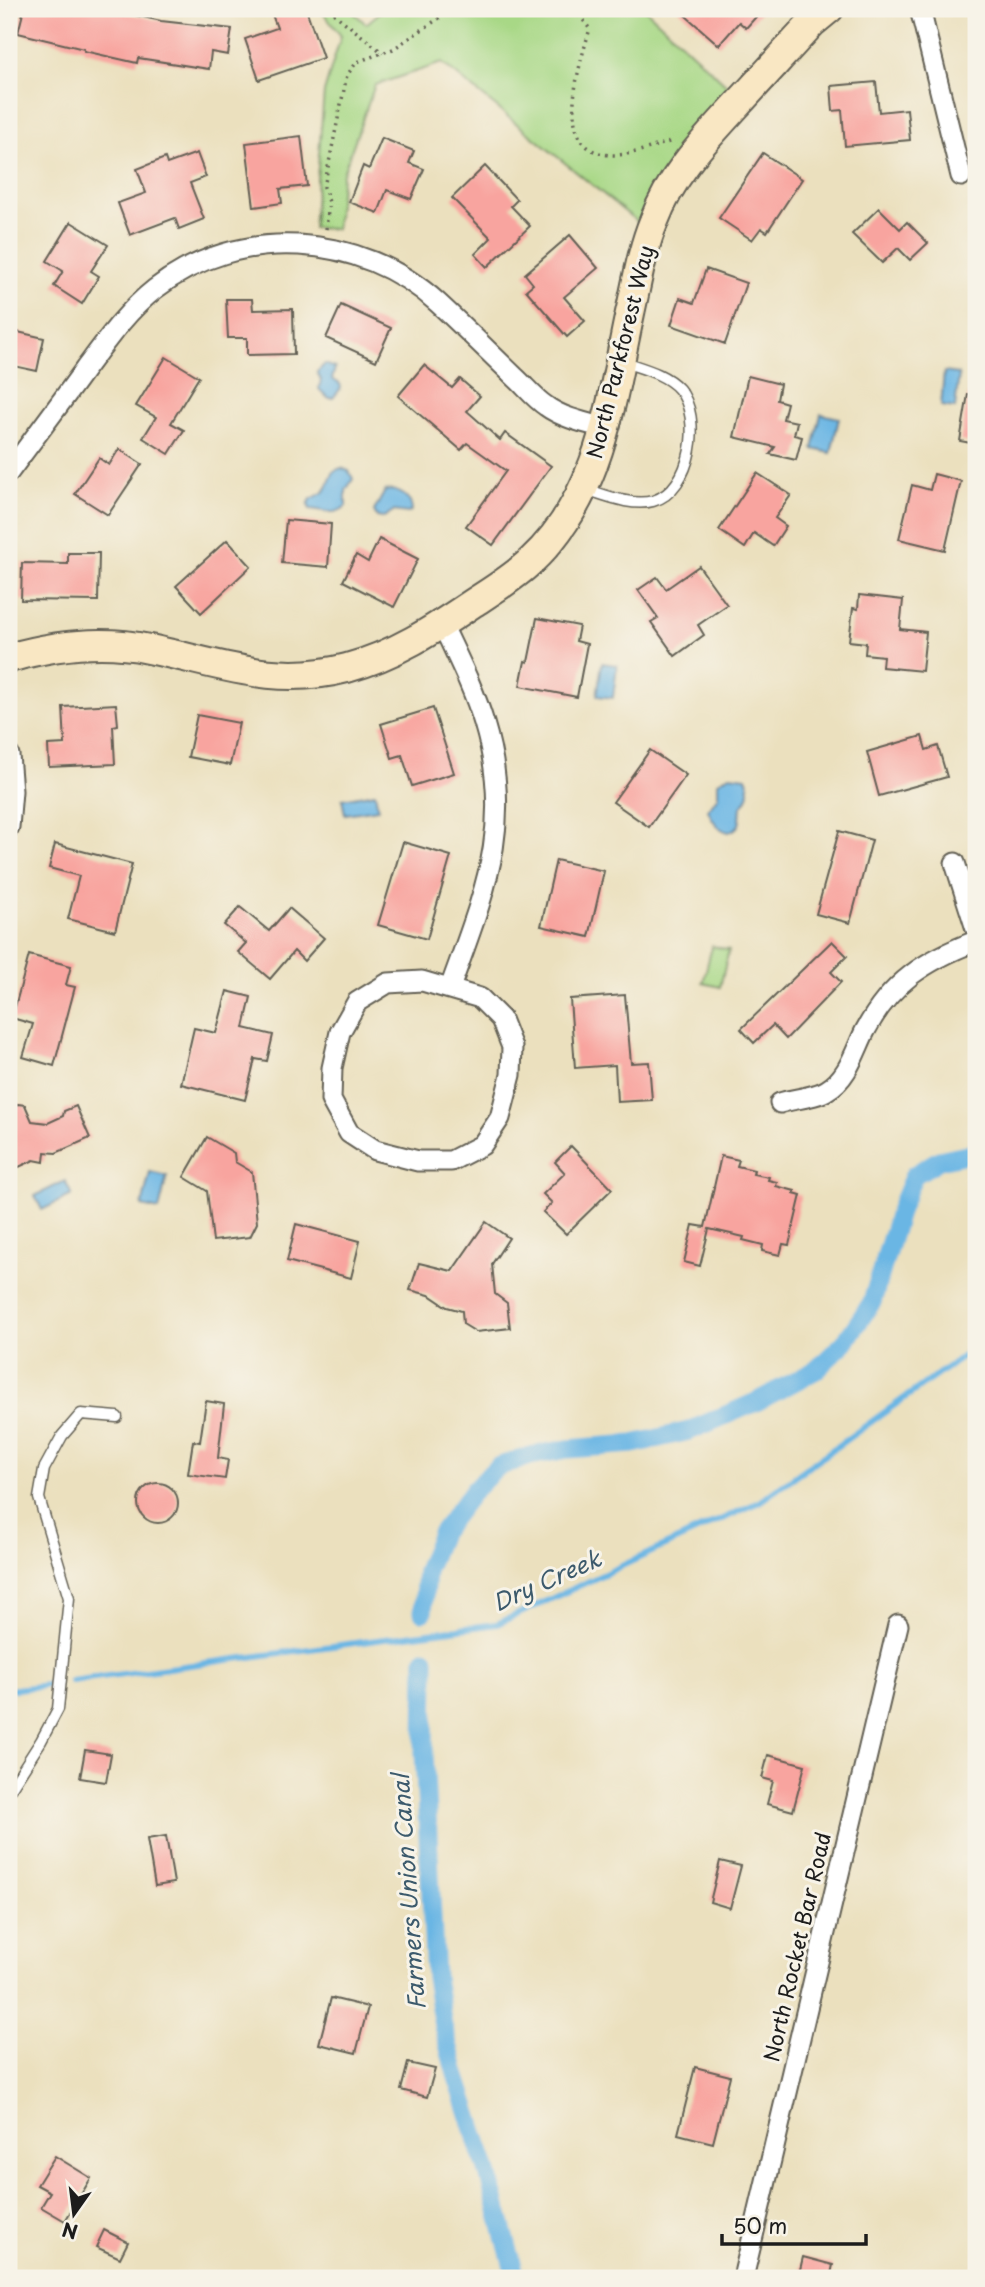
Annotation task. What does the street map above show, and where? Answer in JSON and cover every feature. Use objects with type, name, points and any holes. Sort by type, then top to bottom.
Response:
[{"type":"street","name":"North Parkforest Way","points":[[9,658],[36,650],[69,645],[108,644],[148,648],[248,673],[312,674],[345,669],[382,657],[412,643],[508,581],[532,560],[567,518],[584,489],[598,456],[642,257],[667,192],[698,147],[812,23],[829,9]]},
{"type":"street","points":[[920,9],[961,176]]},
{"type":"street","points":[[9,471],[118,325],[154,290],[185,270],[220,254],[258,246],[297,244],[324,247],[354,254],[405,278],[435,301],[546,407],[579,422],[605,428]]},
{"type":"street","points":[[442,624],[484,723],[494,763],[497,801],[495,844],[487,883],[450,988]]},
{"type":"street","points":[[9,755],[12,791],[9,827]]},
{"type":"street","points":[[955,863],[976,929]]},
{"type":"street","points":[[780,1103],[827,1090],[849,1068],[877,1010],[904,980],[940,955],[976,941]]},
{"type":"street","points":[[422,981],[450,988],[480,998],[501,1019],[512,1047],[511,1075],[500,1118],[482,1144],[451,1161],[418,1161],[374,1150],[349,1133],[331,1100],[332,1068],[340,1032],[357,1002],[388,983],[422,981]]},
{"type":"street","name":"North Rocket Bar Road","points":[[743,2278],[898,1625]]},
{"type":"lane","points":[[584,489],[629,500],[654,501],[668,492],[683,473],[690,452],[692,422],[681,391],[657,374],[620,360]]},
{"type":"lane","points":[[9,1791],[58,1709],[69,1598],[39,1499],[44,1469],[62,1436],[81,1414],[117,1417]]},
{"type":"path","points":[[328,9],[383,53]]},
{"type":"path","points":[[324,247],[329,202],[324,187],[347,75],[357,62],[383,53],[422,31],[453,9]]},
{"type":"path","points":[[575,9],[589,28],[573,103],[574,125],[578,137],[585,145],[593,151],[617,155],[678,140],[698,147]]},
{"type":"green space","points":[[320,9],[350,9],[366,24],[384,9],[645,9],[731,89],[667,169],[639,223],[442,63],[375,85],[342,176],[336,229],[313,228],[324,92],[341,36]]},
{"type":"green space","points":[[712,946],[729,950],[720,987],[703,983]]},
{"type":"water","points":[[325,364],[335,368],[332,379],[340,384],[341,388],[333,398],[328,398],[319,389],[321,380],[317,372]]},
{"type":"water","points":[[944,372],[959,374],[955,408],[941,406]]},
{"type":"water","points":[[821,414],[839,418],[831,453],[813,449]]},
{"type":"water","points":[[341,468],[349,471],[353,479],[346,490],[346,506],[333,512],[310,509],[308,505],[311,499],[327,488],[334,471]]},
{"type":"water","points":[[391,490],[405,496],[412,510],[408,513],[393,511],[383,518],[377,517],[374,511],[385,491]]},
{"type":"water","points":[[602,663],[617,665],[613,698],[597,696]]},
{"type":"water","points":[[730,775],[746,777],[749,789],[748,797],[741,807],[739,825],[729,832],[716,824],[708,810],[718,796],[718,782]]},
{"type":"water","points":[[375,793],[378,809],[345,814],[342,799]]},
{"type":"water","points":[[150,1172],[167,1176],[159,1210],[142,1206]]},
{"type":"water","points":[[65,1181],[72,1195],[42,1210],[35,1196]]},
{"type":"building","points":[[24,9],[108,9],[161,21],[232,29],[228,55],[211,52],[209,69],[138,58],[137,63],[18,33]]},
{"type":"building","points":[[270,9],[306,9],[323,58],[259,80],[245,39],[277,28]]},
{"type":"building","points":[[678,9],[763,9],[746,28],[739,22],[719,45]]},
{"type":"building","points":[[876,82],[879,112],[907,109],[910,140],[845,146],[842,110],[833,111],[831,86]]},
{"type":"building","points":[[301,136],[307,186],[280,189],[282,203],[254,207],[246,143]]},
{"type":"building","points":[[382,138],[414,151],[409,163],[424,169],[411,199],[387,190],[378,213],[349,202],[363,166],[369,169]]},
{"type":"building","points":[[197,153],[206,177],[190,183],[204,219],[179,229],[175,218],[130,235],[118,203],[146,193],[137,169],[165,158],[167,164]]},
{"type":"building","points":[[763,153],[802,179],[767,232],[761,228],[752,240],[719,218]]},
{"type":"building","points":[[485,166],[517,200],[511,206],[530,226],[487,267],[475,254],[491,238],[452,198]]},
{"type":"building","points":[[879,208],[900,229],[907,222],[928,243],[910,260],[898,248],[882,263],[852,234]]},
{"type":"building","points":[[71,222],[108,245],[91,271],[99,276],[82,304],[54,286],[63,271],[47,261]]},
{"type":"building","points":[[570,235],[598,268],[564,297],[585,321],[567,337],[526,290],[533,284],[525,274]]},
{"type":"building","points":[[706,269],[746,283],[725,344],[671,325],[680,298],[694,303]]},
{"type":"building","points":[[226,299],[252,299],[253,310],[293,309],[294,354],[247,355],[247,338],[228,338]]},
{"type":"building","points":[[341,305],[391,328],[376,361],[326,338]]},
{"type":"building","points":[[9,330],[44,338],[37,371],[9,365]]},
{"type":"building","points":[[166,357],[199,377],[171,423],[184,430],[169,454],[143,438],[156,417],[136,406]]},
{"type":"building","points":[[424,365],[452,388],[460,379],[480,396],[467,411],[500,440],[505,433],[551,466],[493,545],[466,526],[506,471],[467,443],[461,450],[398,396]]},
{"type":"building","points":[[748,376],[780,384],[777,400],[787,403],[783,419],[797,422],[794,435],[802,437],[796,460],[770,454],[775,447],[734,437]]},
{"type":"building","points":[[968,394],[976,395],[976,444],[960,441]]},
{"type":"building","points":[[119,449],[142,464],[108,515],[75,494],[99,458],[109,465]]},
{"type":"building","points":[[757,473],[791,495],[775,518],[786,526],[773,546],[754,533],[745,548],[719,530]]},
{"type":"building","points":[[934,474],[961,481],[945,550],[899,539],[912,485],[930,490]]},
{"type":"building","points":[[286,520],[331,524],[328,567],[282,563]]},
{"type":"building","points":[[379,539],[418,559],[394,607],[343,581],[356,555],[368,562]]},
{"type":"building","points":[[227,540],[251,566],[201,613],[176,586]]},
{"type":"building","points":[[68,553],[99,553],[98,601],[21,600],[22,563],[68,564]]},
{"type":"building","points":[[699,566],[727,605],[698,625],[704,635],[675,656],[651,622],[658,618],[638,590],[657,577],[666,589]]},
{"type":"building","points":[[859,595],[903,600],[900,629],[926,632],[922,671],[882,667],[883,656],[865,654],[866,643],[849,641],[853,608],[858,609]]},
{"type":"building","points":[[537,618],[579,626],[576,641],[587,644],[577,697],[520,686]]},
{"type":"building","points":[[116,704],[118,725],[113,726],[115,764],[49,767],[48,745],[65,744],[63,707]]},
{"type":"building","points":[[433,708],[454,773],[412,786],[402,755],[392,758],[381,724]]},
{"type":"building","points":[[197,715],[239,723],[230,765],[188,757]]},
{"type":"building","points":[[922,736],[926,750],[938,746],[947,777],[879,796],[867,752]]},
{"type":"building","points":[[650,750],[686,775],[649,827],[613,802]]},
{"type":"building","points":[[839,831],[872,840],[850,923],[816,914]]},
{"type":"building","points":[[403,842],[451,856],[427,939],[378,925]]},
{"type":"building","points":[[55,844],[132,864],[115,931],[68,919],[79,876],[49,868]]},
{"type":"building","points":[[556,860],[604,871],[589,937],[541,926]]},
{"type":"building","points":[[240,907],[269,931],[289,908],[324,938],[304,961],[294,951],[270,979],[238,952],[246,943],[224,925]]},
{"type":"building","points":[[832,941],[847,956],[831,972],[841,982],[786,1039],[773,1025],[754,1043],[741,1029]]},
{"type":"building","points":[[29,955],[71,966],[66,985],[75,987],[54,1066],[23,1057],[33,1024],[12,1018]]},
{"type":"building","points":[[227,991],[251,997],[244,1028],[273,1035],[267,1061],[255,1059],[245,1100],[181,1084],[194,1028],[216,1033]]},
{"type":"building","points":[[625,995],[631,1063],[649,1062],[652,1100],[617,1102],[615,1065],[575,1068],[570,999]]},
{"type":"building","points":[[18,1104],[25,1105],[32,1121],[48,1123],[76,1106],[90,1138],[56,1153],[45,1152],[44,1162],[34,1160],[19,1167],[9,1165],[9,1108]]},
{"type":"building","points":[[207,1137],[234,1153],[235,1162],[252,1172],[257,1223],[250,1237],[213,1241],[207,1191],[184,1177]]},
{"type":"building","points":[[571,1146],[612,1189],[566,1234],[543,1212],[552,1203],[543,1194],[565,1173],[555,1162]]},
{"type":"building","points":[[721,1156],[739,1160],[737,1166],[754,1170],[753,1174],[769,1177],[768,1180],[777,1182],[776,1186],[801,1195],[789,1245],[783,1244],[780,1255],[762,1251],[763,1245],[743,1240],[744,1237],[709,1229],[700,1266],[684,1262],[693,1225],[705,1227]]},
{"type":"building","points":[[486,1222],[509,1238],[492,1264],[495,1294],[507,1303],[510,1328],[476,1332],[463,1324],[462,1311],[447,1307],[429,1295],[410,1290],[419,1263],[452,1271]]},
{"type":"building","points":[[296,1224],[360,1241],[351,1278],[287,1261]]},
{"type":"building","points":[[206,1401],[224,1404],[218,1458],[228,1460],[225,1479],[188,1474],[193,1441],[200,1442]]},
{"type":"building","points":[[158,1483],[166,1484],[172,1489],[177,1495],[177,1511],[172,1517],[166,1522],[158,1523],[150,1522],[144,1517],[139,1511],[138,1503],[139,1495],[144,1489],[150,1484]]},
{"type":"building","points":[[85,1750],[111,1754],[106,1782],[80,1778]]},
{"type":"building","points":[[768,1755],[805,1765],[793,1811],[767,1804],[773,1781],[762,1778]]},
{"type":"building","points":[[166,1836],[174,1883],[155,1886],[147,1839]]},
{"type":"building","points":[[720,1861],[741,1866],[730,1908],[710,1902]]},
{"type":"building","points":[[331,1998],[368,2007],[356,2053],[319,2044]]},
{"type":"building","points":[[408,2063],[435,2069],[427,2097],[401,2090]]},
{"type":"building","points":[[695,2067],[730,2076],[713,2143],[678,2134]]},
{"type":"building","points":[[55,2156],[91,2178],[65,2221],[41,2207],[50,2192],[37,2185]]},
{"type":"building","points":[[104,2230],[128,2242],[120,2258],[96,2247]]},
{"type":"building","points":[[803,2257],[833,2265],[830,2278],[798,2278]]},
{"type":"waterway","name":"Farmers Union Canal","points":[[423,1612],[426,1571],[441,1533],[473,1491],[497,1467],[530,1456],[567,1449],[633,1444],[689,1431],[756,1402],[816,1370],[845,1342],[872,1302],[901,1206],[914,1175],[939,1160],[976,1152]]},
{"type":"waterway","name":"Dry Creek","points":[[71,1681],[497,1624],[759,1502],[976,1347]]},
{"type":"waterway","name":"Farmers Union Canal","points":[[425,1659],[424,1752],[435,1977],[443,2026],[487,2169],[516,2278]]},
{"type":"waterway","name":"Dry Creek","points":[[9,1690],[55,1684]]}]
